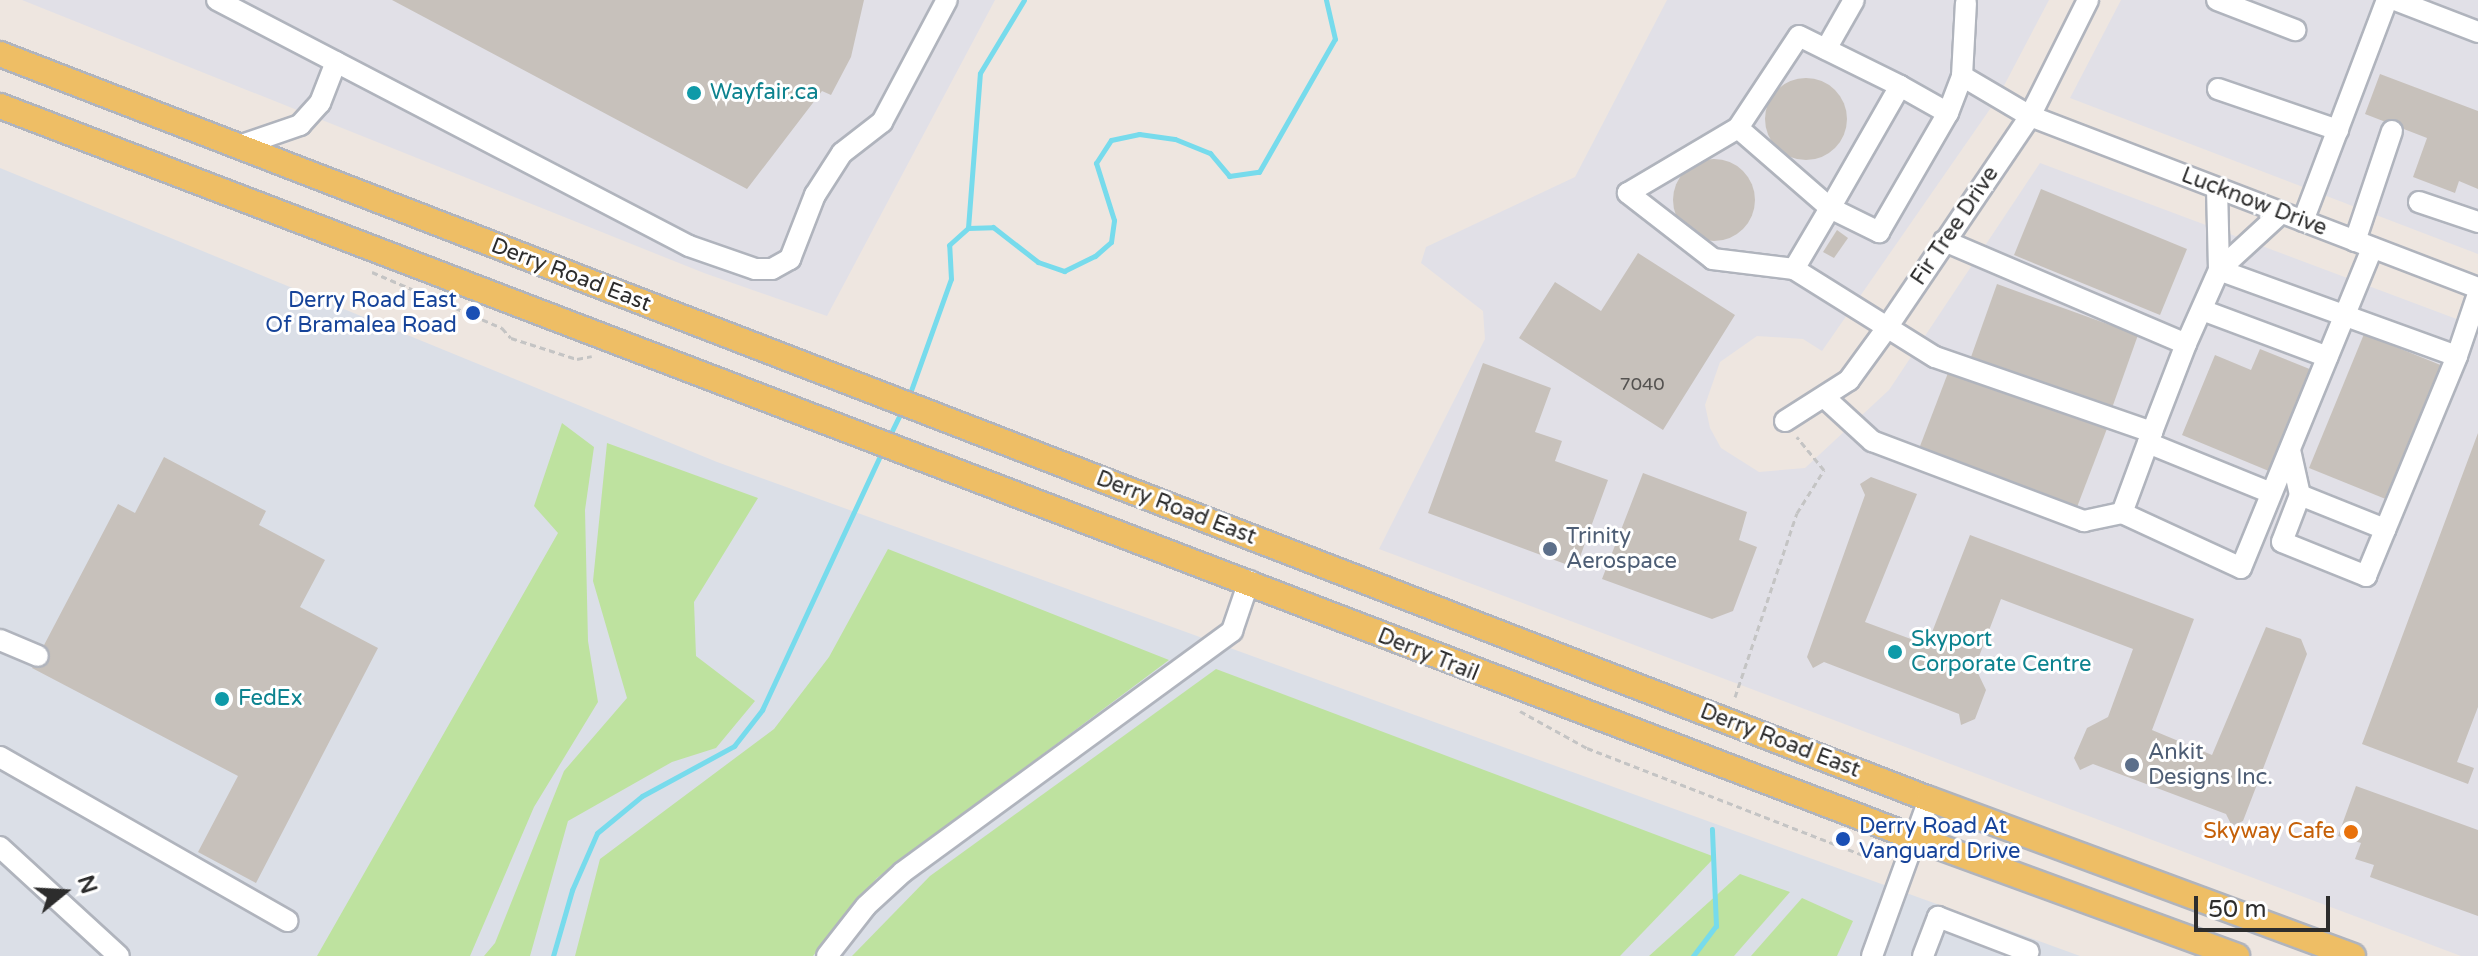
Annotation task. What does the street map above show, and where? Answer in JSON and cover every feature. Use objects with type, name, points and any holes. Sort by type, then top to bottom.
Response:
[{"type":"main road","name":"Derry Road East","points":[[0,54],[1929,799],[2353,956]]},
{"type":"main road","name":"Derry Road East","points":[[0,106],[1915,838],[2232,955]]},
{"type":"street","points":[[217,0],[689,246],[740,265],[772,269],[790,259],[815,195],[842,153],[882,122],[947,0]]},
{"type":"street","points":[[1826,49],[1854,0]]},
{"type":"street","name":"Fir Tree Drive","points":[[1785,421],[1849,380],[1886,329],[2030,116],[2088,0]]},
{"type":"street","points":[[2217,0],[2295,30]]},
{"type":"street","points":[[2303,221],[2387,0]]},
{"type":"street","points":[[2395,0],[2478,32]]},
{"type":"street","points":[[1738,128],[1830,208],[1879,232],[1948,113],[1962,76],[1965,1]]},
{"type":"street","points":[[1948,113],[1799,36],[1738,128],[1628,193],[1713,259],[1794,269],[1856,303],[1886,329],[1935,357],[2150,438],[2271,493]]},
{"type":"street","points":[[239,146],[300,125],[320,103],[336,62]]},
{"type":"street","name":"Lucknow Drive","points":[[1962,76],[2030,116],[2478,291]]},
{"type":"street","points":[[1794,269],[1900,86]]},
{"type":"street","points":[[2218,89],[2338,130]]},
{"type":"street","points":[[1825,398],[1872,441],[2084,521],[2122,513],[2241,568],[2345,316],[2392,131]]},
{"type":"street","points":[[2217,188],[2219,270]]},
{"type":"street","points":[[2419,202],[2478,222]]},
{"type":"street","points":[[2122,513],[2186,344],[2219,270],[2281,213]]},
{"type":"street","points":[[1944,241],[2186,344]]},
{"type":"street","points":[[2219,270],[2457,356]]},
{"type":"street","points":[[2290,450],[2300,495],[2282,542],[2366,576],[2457,356],[2478,291]]},
{"type":"street","points":[[2202,310],[2328,357]]},
{"type":"street","points":[[2300,495],[2385,529]]},
{"type":"street","points":[[827,956],[866,906],[903,872],[1232,631],[1249,581]]},
{"type":"street","points":[[0,640],[38,656]]},
{"type":"street","points":[[0,757],[287,921]]},
{"type":"street","points":[[1872,956],[1929,799]]},
{"type":"street","points":[[0,847],[119,956]]},
{"type":"street","points":[[1923,956],[1938,917],[2003,949],[2032,955]]},
{"type":"path","points":[[1735,697],[1797,513],[1824,470],[1785,421]]},
{"type":"path","points":[[1511,707],[1587,748],[1868,857],[1915,838]]},
{"type":"shaded area","points":[[22,0],[995,0],[827,316],[704,273]]},
{"type":"shaded area","points":[[1667,0],[2049,0],[1997,99],[1822,351],[1803,339],[1757,336],[1720,362],[1705,405],[1710,428],[1721,448],[1759,472],[1805,468],[1889,390],[2040,163],[2478,327],[2478,956],[2461,956],[1379,549],[1485,339],[1483,311],[1421,263],[1426,247],[1575,177]]},
{"type":"shaded area","points":[[2121,0],[2478,0],[2478,254],[2070,98]]},
{"type":"shaded area","points":[[0,168],[717,462],[2080,956],[0,956]]},
{"type":"green space","points":[[562,423],[594,447],[585,510],[588,641],[598,702],[534,807],[470,956],[317,956],[558,533],[534,506]]},
{"type":"green space","points":[[607,443],[758,498],[694,602],[696,656],[755,701],[716,748],[672,762],[568,821],[530,956],[484,956],[495,943],[564,771],[627,698],[593,581]]},
{"type":"green space","points":[[888,549],[1169,660],[877,878],[813,956],[575,956],[600,859],[774,729],[829,657]]},
{"type":"green space","points":[[1216,669],[1715,857],[1620,956],[852,956],[930,876]]},
{"type":"green space","points":[[1740,874],[1790,892],[1734,956],[1649,956]]},
{"type":"green space","points":[[1802,898],[1853,921],[1837,956],[1751,956]]},
{"type":"building","name":"Wayfair.ca","points":[[392,0],[864,0],[851,57],[831,95],[822,91],[747,189]]},
{"type":"building","points":[[2380,74],[2478,111],[2478,189],[2459,181],[2455,193],[2413,177],[2427,138],[2365,114]]},
{"type":"building","points":[[1806,78],[1822,81],[1835,90],[1844,103],[1847,119],[1844,135],[1835,148],[1822,157],[1806,160],[1790,157],[1777,148],[1768,135],[1765,119],[1768,103],[1777,90],[1790,81]]},
{"type":"building","points":[[1714,159],[1730,162],[1743,171],[1752,184],[1755,200],[1752,216],[1743,229],[1730,238],[1714,241],[1698,238],[1685,229],[1676,216],[1673,200],[1676,184],[1685,171],[1698,162]]},
{"type":"building","points":[[2041,189],[2187,249],[2160,315],[2014,255]]},
{"type":"building","points":[[1837,230],[1848,238],[1834,258],[1823,252]]},
{"type":"building","points":[[1638,253],[1735,315],[1663,430],[1519,338],[1555,282],[1601,311]]},
{"type":"building","points":[[1997,284],[2138,335],[2112,408],[1971,357]]},
{"type":"building","points":[[2364,334],[2448,368],[2393,502],[2309,468]]},
{"type":"building","points":[[2260,349],[2317,372],[2276,474],[2182,435],[2215,355],[2251,370]]},
{"type":"building","points":[[1483,363],[1551,388],[1535,432],[1562,441],[1555,461],[1608,480],[1576,568],[1428,513]]},
{"type":"building","points":[[1951,365],[2108,426],[2074,515],[1917,454]]},
{"type":"building","points":[[2478,433],[2478,707],[2457,762],[2474,768],[2468,784],[2362,744]]},
{"type":"building","name":"FedEx","points":[[164,457],[266,511],[259,525],[325,560],[300,607],[378,648],[256,883],[198,852],[238,776],[32,668],[118,504],[135,513]]},
{"type":"building","points":[[1643,473],[1747,512],[1739,540],[1757,547],[1733,611],[1712,619],[1602,579]]},
{"type":"building","name":"Skyport Corporate Centre","points":[[1871,477],[1917,494],[1865,622],[1927,645],[1970,535],[2194,619],[2152,730],[2212,755],[2266,627],[2301,639],[2307,654],[2243,821],[2232,826],[2226,814],[2093,764],[2080,770],[2074,758],[2087,728],[2108,717],[2133,649],[2001,599],[1975,667],[1986,690],[1975,719],[1961,725],[1959,714],[1824,662],[1813,668],[1807,657],[1865,495],[1860,484]]},
{"type":"building","points":[[2356,786],[2478,830],[2478,916],[2370,877],[2374,865],[2355,859],[2361,843],[2338,836]]},
{"type":"waterway","points":[[968,228],[980,73],[1024,0]]},
{"type":"waterway","points":[[909,396],[951,279],[949,245],[968,228],[993,227],[1038,262],[1064,271],[1095,256],[1111,242],[1114,220],[1096,163],[1111,140],[1139,134],[1175,139],[1210,153],[1229,176],[1259,172],[1335,39],[1326,0]]},
{"type":"waterway","points":[[888,439],[903,408]]},
{"type":"waterway","points":[[553,956],[572,890],[597,833],[642,796],[734,746],[762,710],[882,452]]},
{"type":"waterway","points":[[1693,956],[1716,926],[1712,829]]},
{"type":"place","name":"Wayfair.ca","points":[[694,93]]},
{"type":"place","name":"Derry Road East Of Bramalea Road","points":[[473,313]]},
{"type":"place","name":"Trinity Aerospace","points":[[1550,549]]},
{"type":"place","name":"Skyport Corporate Centre","points":[[1895,652]]},
{"type":"place","name":"FedEx","points":[[222,699]]},
{"type":"place","name":"Ankit Designs Inc.","points":[[2132,765]]},
{"type":"place","name":"Skyway Cafe","points":[[2351,832]]},
{"type":"place","name":"Derry Road At Vanguard Drive","points":[[1843,839]]}]
